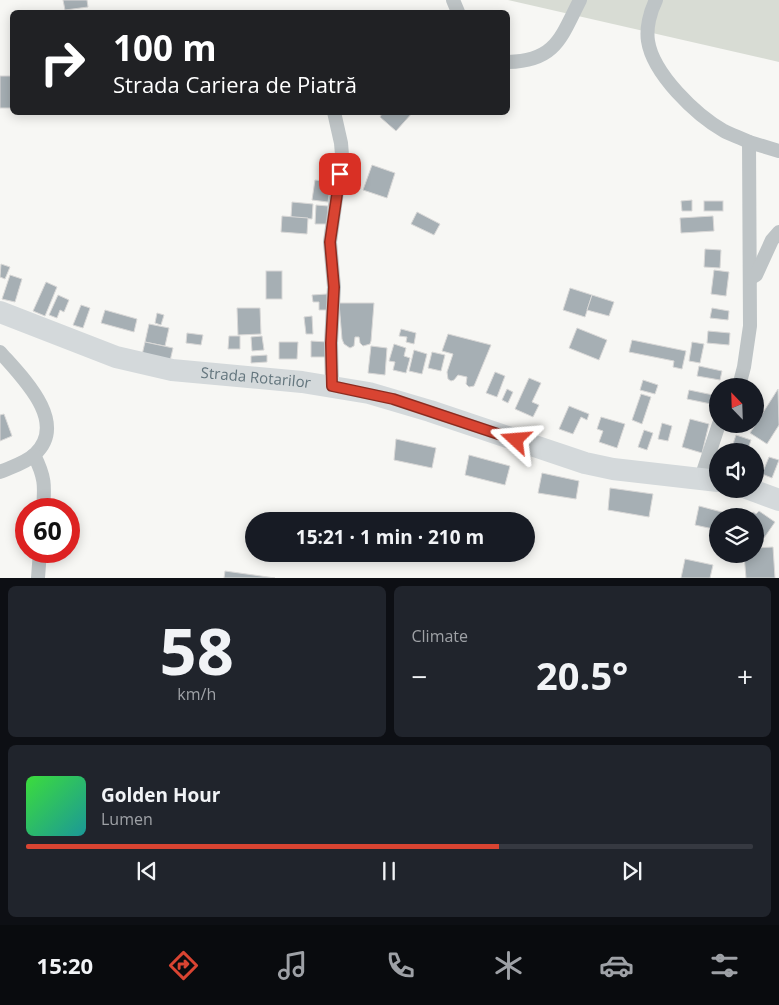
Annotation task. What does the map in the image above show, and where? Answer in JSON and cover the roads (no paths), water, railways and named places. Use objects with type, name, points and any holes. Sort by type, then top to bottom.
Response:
[{"type":"main road","name":"Strada Rotarilor","points":[[0,312],[116,357],[153,366],[172,370],[332,386],[393,399],[585,463],[612,469],[709,480]]},
{"type":"main road","points":[[764,494],[779,500]]},
{"type":"street","points":[[510,62],[522,62],[554,48],[580,0]]},
{"type":"street","points":[[656,0],[648,24],[648,41],[655,61],[670,83],[699,113],[723,130],[749,142],[779,151]]},
{"type":"street","points":[[332,386],[331,343],[334,287],[330,242],[342,155],[342,143],[335,115]]},
{"type":"street","points":[[741,378],[750,326],[749,142]]},
{"type":"street","points":[[751,278],[756,275],[772,240],[779,232]]},
{"type":"street","points":[[0,352],[41,404],[48,428],[46,439],[34,455],[26,461],[0,472]]},
{"type":"street","points":[[34,455],[43,472],[44,498]]},
{"type":"street","points":[[38,578],[39,563]]}]
